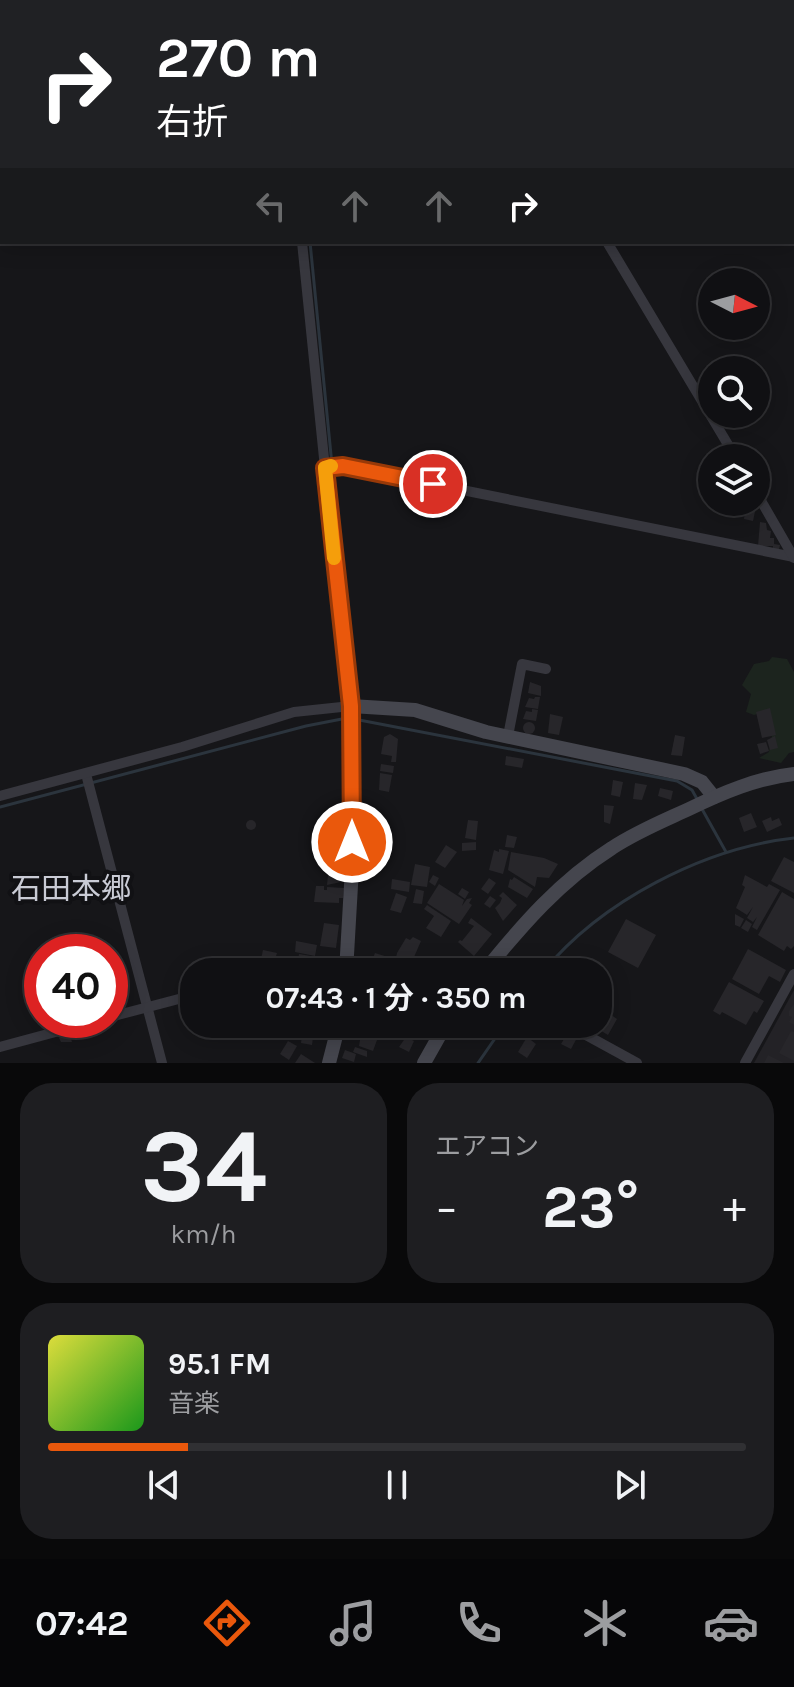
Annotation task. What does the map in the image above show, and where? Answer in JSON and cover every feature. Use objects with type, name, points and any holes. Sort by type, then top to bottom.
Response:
[{"type":"street","points":[[302,244],[351,706],[352,868],[347,958]]},
{"type":"street","points":[[608,244],[728,444]]},
{"type":"street","points":[[325,468],[343,466],[794,557]]},
{"type":"street","points":[[770,516],[794,557]]},
{"type":"street","points":[[508,736],[522,664],[546,669]]},
{"type":"street","points":[[0,796],[86,774],[294,712],[351,706],[415,710],[469,728],[684,774],[702,782],[714,797]]},
{"type":"street","points":[[86,774],[162,1063]]},
{"type":"street","points":[[495,958],[517,931],[573,875],[632,836],[750,783],[794,774]]},
{"type":"street","points":[[745,1063],[794,974]]},
{"type":"street","points":[[128,1013],[180,999]]},
{"type":"street","points":[[0,1047],[33,1038]]},
{"type":"street","points":[[329,1063],[335,1038]]},
{"type":"street","points":[[424,1063],[438,1038]]},
{"type":"street","points":[[591,1038],[637,1063]]},
{"type":"shaded area","points":[[772,657],[787,659],[794,672],[794,752],[789,753],[781,763],[759,758],[769,752],[773,730],[760,713],[754,715],[746,712],[751,694],[742,685],[754,664],[769,661]]},
{"type":"shaded area","points":[[794,990],[794,1063],[754,1063]]},
{"type":"building","points":[[760,522],[766,523],[767,530],[771,531],[770,538],[774,538],[774,544],[780,545],[779,550],[773,549],[773,546],[758,546]]},
{"type":"building","points":[[530,682],[541,686],[541,696],[528,693]]},
{"type":"building","points":[[540,697],[538,709],[525,707],[529,698]]},
{"type":"building","points":[[770,708],[776,735],[762,738],[756,712]]},
{"type":"building","points":[[532,709],[538,710],[536,721],[523,719],[526,711],[532,712]]},
{"type":"building","points":[[550,714],[563,717],[559,735],[548,733]]},
{"type":"building","points":[[529,722],[535,728],[529,734],[523,728]]},
{"type":"building","points":[[390,734],[398,739],[396,762],[391,762],[392,756],[381,754],[384,737]]},
{"type":"building","points":[[675,735],[685,737],[682,756],[671,755]]},
{"type":"building","points":[[775,736],[778,748],[770,750],[767,740]]},
{"type":"building","points":[[766,742],[769,751],[760,754],[757,744]]},
{"type":"building","points":[[506,756],[524,759],[522,768],[505,765]]},
{"type":"building","points":[[381,764],[394,766],[393,773],[380,771]]},
{"type":"building","points":[[380,773],[392,775],[389,792],[379,790]]},
{"type":"building","points":[[613,780],[623,782],[620,797],[611,795]]},
{"type":"building","points":[[635,783],[647,785],[642,800],[633,799]]},
{"type":"building","points":[[660,788],[673,791],[671,800],[658,796]]},
{"type":"building","points":[[604,805],[614,806],[610,824],[604,822]]},
{"type":"building","points":[[751,813],[757,827],[744,832],[739,818]]},
{"type":"building","points":[[771,817],[772,821],[779,818],[782,825],[767,832],[762,821]]},
{"type":"building","points":[[251,820],[256,825],[251,830],[246,825]]},
{"type":"building","points":[[468,820],[478,821],[476,840],[465,838]]},
{"type":"building","points":[[507,835],[517,837],[514,848],[505,847]]},
{"type":"building","points":[[476,842],[476,850],[462,851],[462,843]]},
{"type":"building","points":[[446,845],[457,852],[445,868],[435,862]]},
{"type":"building","points":[[499,849],[509,851],[503,874],[489,870],[494,850],[499,852]]},
{"type":"building","points":[[511,852],[558,864],[549,878],[537,877],[535,887],[508,870]]},
{"type":"building","points":[[784,857],[794,862],[794,893],[771,881]]},
{"type":"building","points":[[415,864],[430,867],[427,887],[411,885]]},
{"type":"building","points":[[329,866],[341,866],[341,882],[327,885]]},
{"type":"building","points":[[433,875],[439,878],[435,886],[429,882]]},
{"type":"building","points":[[745,875],[780,890],[757,930],[752,927],[757,917],[753,922],[747,918],[753,907],[747,915],[736,908],[745,887],[742,885]]},
{"type":"building","points":[[514,877],[533,889],[527,898],[508,887],[510,879]]},
{"type":"building","points":[[489,878],[496,883],[488,894],[481,889]]},
{"type":"building","points":[[392,879],[410,882],[409,892],[391,889]]},
{"type":"building","points":[[439,884],[464,900],[462,906],[472,898],[469,903],[472,905],[459,924],[427,903]]},
{"type":"building","points":[[316,886],[324,886],[324,890],[327,887],[344,888],[343,898],[339,898],[339,903],[314,902]]},
{"type":"building","points":[[462,888],[469,892],[465,899],[458,894]]},
{"type":"building","points":[[416,889],[424,891],[422,904],[413,903]]},
{"type":"building","points":[[503,892],[517,905],[503,921],[495,908]]},
{"type":"building","points":[[782,892],[794,899],[794,946],[791,949],[787,946],[784,951],[758,935]]},
{"type":"building","points":[[396,893],[407,897],[401,913],[390,910]]},
{"type":"building","points":[[490,896],[496,900],[490,908],[484,904]]},
{"type":"building","points":[[427,905],[451,921],[441,937],[426,928],[434,916],[424,909]]},
{"type":"building","points":[[735,914],[744,919],[740,927],[735,925]]},
{"type":"building","points":[[471,918],[492,934],[474,956],[458,942],[474,926],[468,923]]},
{"type":"building","points":[[626,919],[656,935],[638,968],[608,952]]},
{"type":"building","points":[[746,920],[752,924],[748,932],[741,928]]},
{"type":"building","points":[[324,923],[339,925],[336,948],[320,946]]},
{"type":"building","points":[[413,937],[421,941],[414,958],[396,958],[406,938],[410,940]]},
{"type":"building","points":[[296,941],[317,945],[315,956],[295,952]]},
{"type":"building","points":[[748,949],[786,970],[780,982],[769,976],[759,994],[732,979]]},
{"type":"building","points":[[263,950],[277,953],[276,958],[261,958]]},
{"type":"building","points":[[375,953],[391,958],[373,958]]},
{"type":"building","points":[[729,982],[764,1001],[746,1025],[722,1012],[720,1015],[713,1011]]},
{"type":"building","points":[[794,1004],[794,1025],[789,1022],[792,1017],[789,1011]]},
{"type":"building","points":[[791,1031],[794,1032],[794,1061],[779,1053]]},
{"type":"building","points":[[59,1038],[71,1038],[72,1042],[61,1042]]},
{"type":"building","points":[[302,1038],[313,1038],[312,1045],[301,1043]]},
{"type":"building","points":[[360,1038],[377,1040],[373,1051],[359,1046]]},
{"type":"building","points":[[405,1038],[414,1041],[409,1052],[399,1047]]},
{"type":"building","points":[[526,1038],[536,1044],[527,1058],[518,1052]]},
{"type":"building","points":[[565,1038],[577,1038],[571,1049],[561,1044]]},
{"type":"building","points":[[288,1041],[297,1046],[289,1060],[280,1054]]},
{"type":"building","points":[[355,1047],[367,1051],[367,1057],[353,1052]]},
{"type":"building","points":[[345,1050],[356,1054],[354,1062],[342,1058]]},
{"type":"building","points":[[301,1054],[315,1063],[295,1063]]},
{"type":"building","points":[[768,1055],[784,1063],[764,1063]]},
{"type":"waterway","points":[[310,244],[332,465]]},
{"type":"waterway","points":[[0,807],[306,726],[347,718]]},
{"type":"waterway","points":[[354,719],[677,781],[692,790],[697,799]]},
{"type":"waterway","points":[[702,809],[726,852]]},
{"type":"waterway","points":[[556,958],[594,923],[656,882],[725,853],[794,838]]},
{"type":"waterway","points":[[478,1063],[495,1038]]},
{"type":"slow traffic","points":[[331,466],[325,468],[334,558]]},
{"type":"district","name":"石田本郷","points":[[71,889]]},
{"type":"route","points":[[352,842],[351,706],[325,468],[343,466],[433,484]]}]
